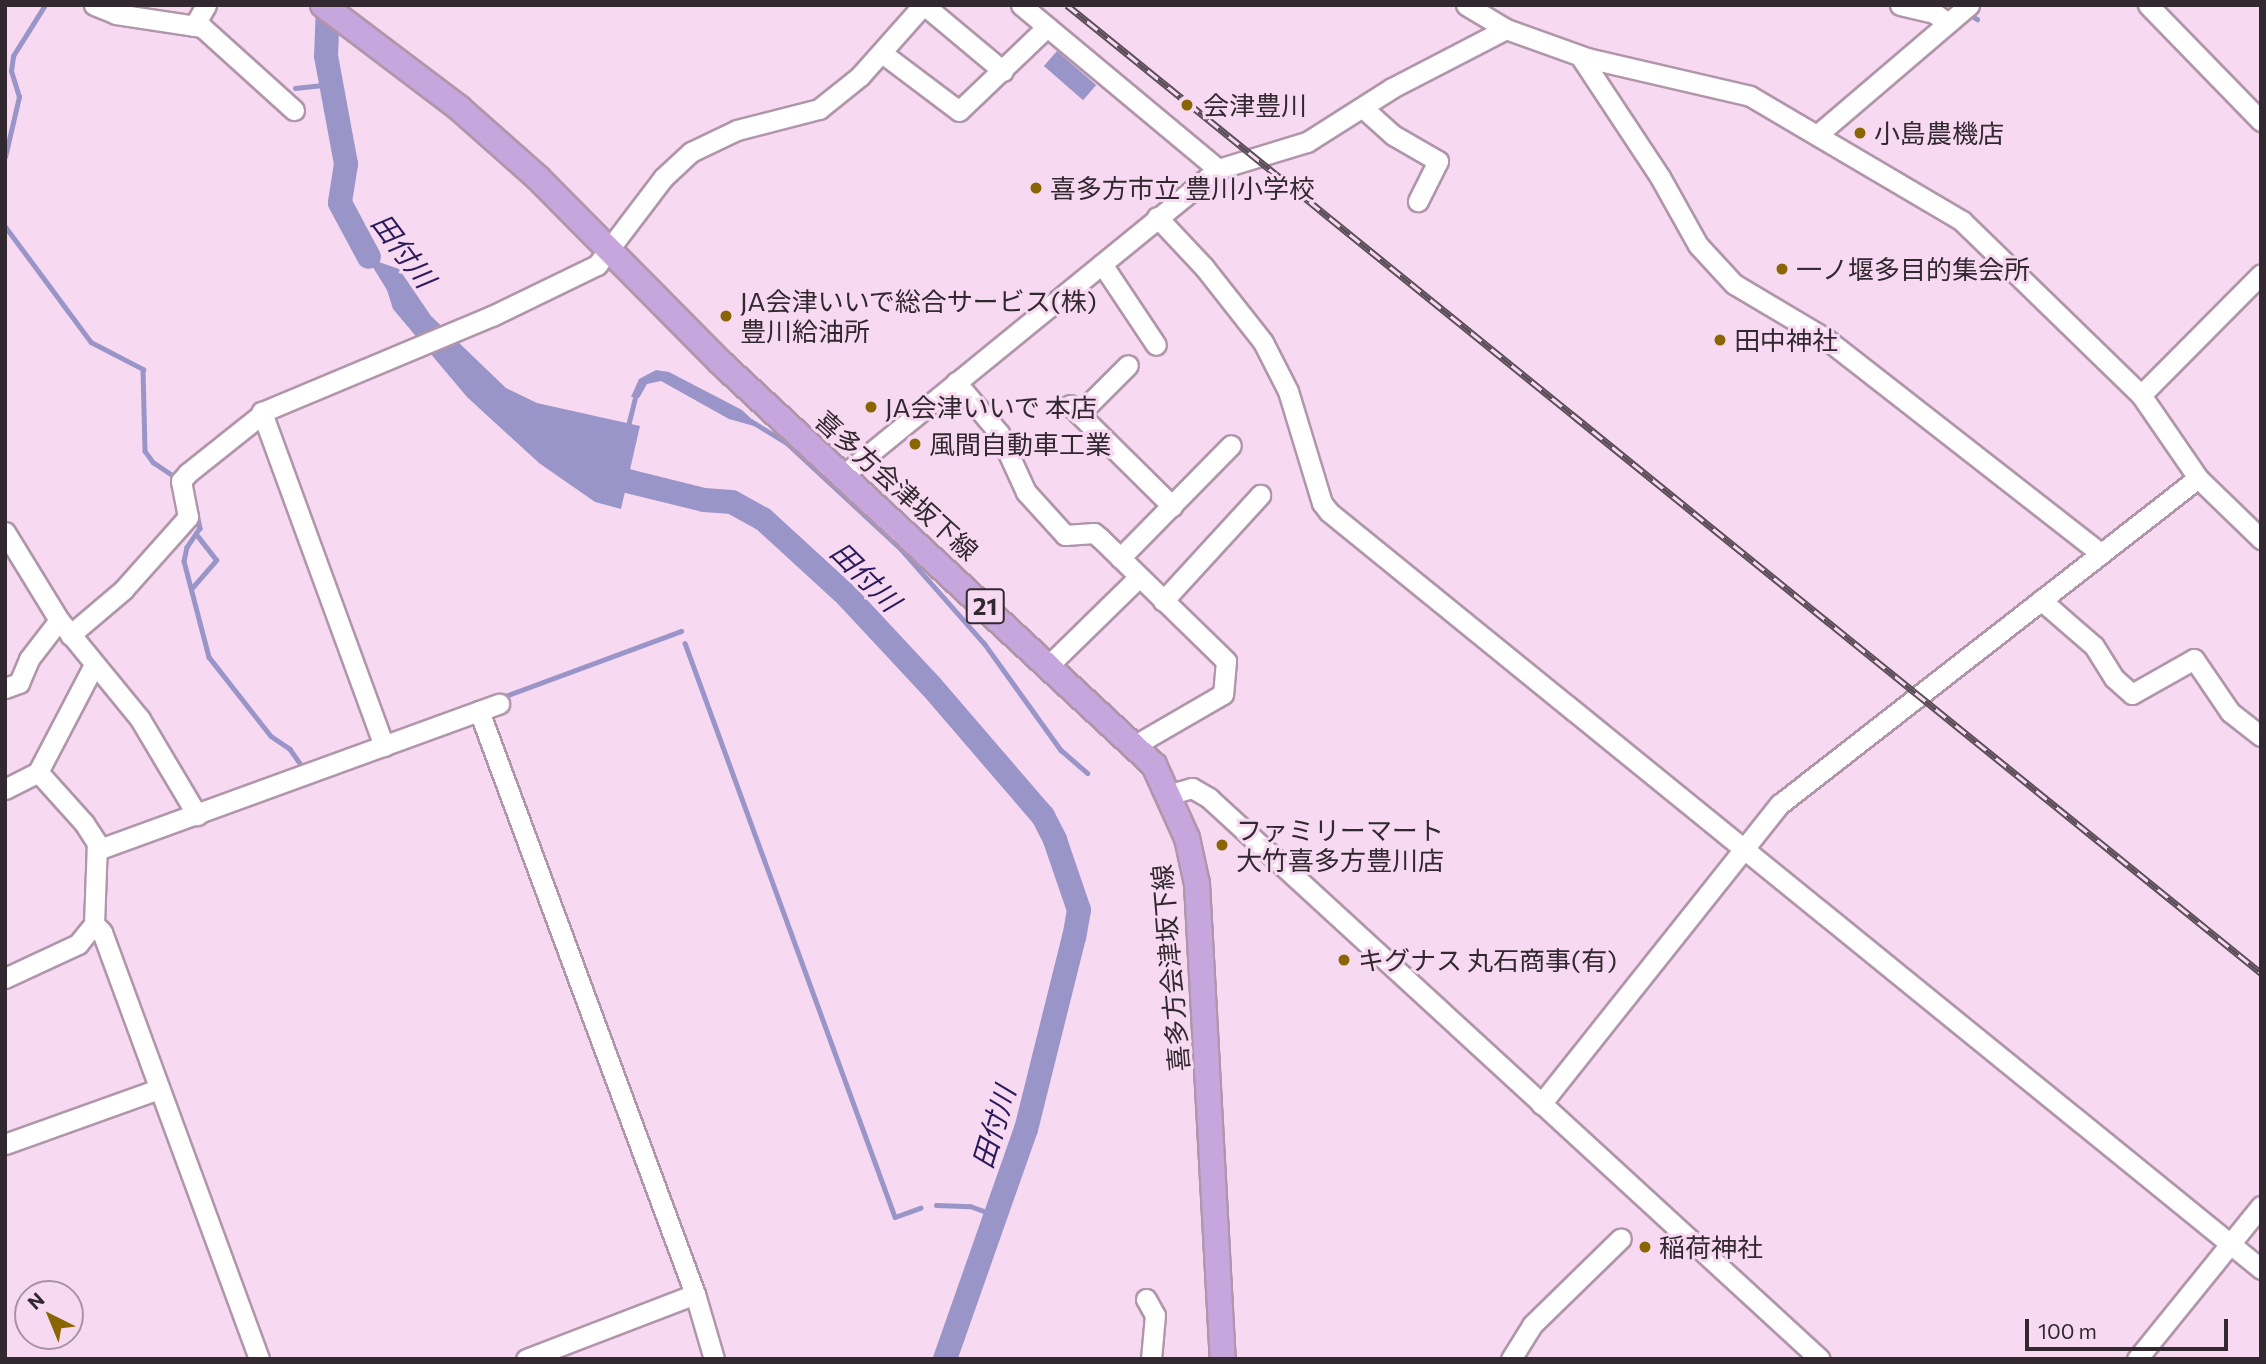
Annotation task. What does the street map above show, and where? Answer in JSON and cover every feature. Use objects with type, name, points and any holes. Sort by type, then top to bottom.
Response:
[{"type":"main road","name":"喜多方会津坂下線","points":[[323,5],[517,159],[842,476],[1154,765],[1171,794],[1187,838],[1197,884],[1223,1359]]},
{"type":"street","points":[[94,5],[116,14],[194,26],[215,34],[234,58],[294,110]]},
{"type":"street","points":[[194,26],[206,5]]},
{"type":"street","points":[[5,688],[19,683],[29,659],[64,628],[123,590],[188,516],[181,481],[262,414],[462,328],[597,265],[663,178],[691,152],[737,130],[819,109],[882,53],[923,5],[1003,71]]},
{"type":"street","points":[[1021,5],[1218,169]]},
{"type":"street","points":[[1466,5],[1506,29],[1580,56],[1750,96],[1962,221],[2141,395],[2198,478],[2261,540]]},
{"type":"street","points":[[1900,5],[1934,13],[1948,23]]},
{"type":"street","points":[[1817,135],[1969,5]]},
{"type":"street","points":[[2148,5],[2261,121]]},
{"type":"street","points":[[882,53],[959,111],[1047,27]]},
{"type":"street","points":[[842,476],[1218,169],[1307,142],[1506,29]]},
{"type":"street","points":[[1580,56],[1660,177],[1698,246],[1734,284],[1825,338],[2101,554]]},
{"type":"street","points":[[1363,108],[1394,135],[1438,161],[1418,201]]},
{"type":"street","points":[[1157,217],[1204,268],[1263,342],[1288,391],[1318,490],[1329,512],[1744,852],[2261,1269]]},
{"type":"street","points":[[1102,264],[1156,345]]},
{"type":"street","points":[[2141,395],[2261,274]]},
{"type":"street","points":[[1128,365],[1074,409],[1172,506]]},
{"type":"street","points":[[956,382],[999,433],[1032,500],[1065,535],[1094,533],[1229,667],[1223,694],[1217,699],[1135,745]]},
{"type":"street","points":[[262,414],[384,746]]},
{"type":"street","points":[[1120,558],[1231,445]]},
{"type":"street","points":[[1542,1104],[1793,792],[2198,478]]},
{"type":"street","points":[[1163,601],[1260,495]]},
{"type":"street","points":[[5,533],[11,556],[64,628],[140,719],[197,815]]},
{"type":"street","points":[[1049,665],[1139,577]]},
{"type":"street","points":[[2041,600],[2094,646],[2114,678],[2132,694],[2190,660],[2198,661],[2227,709],[2261,736]]},
{"type":"street","points":[[5,789],[37,772],[94,665]]},
{"type":"street","points":[[97,850],[499,704]]},
{"type":"street","points":[[479,711],[695,1294],[714,1359]]},
{"type":"street","points":[[5,978],[78,944],[94,924],[93,864],[97,850],[84,823],[37,772]]},
{"type":"street","points":[[1171,794],[1192,788],[1209,798],[1821,1359]]},
{"type":"street","points":[[94,924],[102,932],[258,1359]]},
{"type":"street","points":[[5,1144],[159,1089]]},
{"type":"street","points":[[2137,1359],[2261,1206]]},
{"type":"street","points":[[1511,1359],[1532,1325],[1621,1238]]},
{"type":"street","points":[[526,1359],[695,1294]]},
{"type":"street","points":[[1146,1299],[1155,1315],[1151,1359]]},
{"type":"shaded area","points":[[1057,51],[1096,85],[1083,100],[1044,66]]},
{"type":"shaded area","points":[[351,222],[376,261],[399,269],[431,316],[506,388],[537,403],[640,426],[621,509],[595,502],[539,463],[467,397],[393,309],[387,290],[353,235]]},
{"type":"shaded area","points":[[656,370],[669,372],[742,410],[761,428],[729,419],[661,381],[647,384],[639,398],[631,397],[639,379]]},
{"type":"waterway","points":[[5,157],[19,97],[11,71],[13,56],[45,5]]},
{"type":"waterway","name":"田付川","points":[[328,5],[326,56],[346,164],[340,203],[369,257]]},
{"type":"waterway","points":[[1967,13],[1977,19]]},
{"type":"waterway","points":[[205,20],[228,38]]},
{"type":"waterway","points":[[295,88],[332,84]]},
{"type":"waterway","points":[[5,226],[91,342],[143,369],[145,451],[153,462],[177,478]]},
{"type":"waterway","points":[[627,430],[636,394]]},
{"type":"waterway","points":[[751,421],[787,443],[901,549],[984,643],[1061,750],[1087,773]]},
{"type":"waterway","name":"田付川","points":[[595,473],[704,500],[732,502],[763,519],[847,596],[931,686],[1043,816],[1055,840],[1079,910],[1074,937],[1026,1129],[945,1359]]},
{"type":"waterway","points":[[193,495],[200,528],[187,547],[184,561],[209,657],[271,736],[290,749],[304,769]]},
{"type":"waterway","points":[[192,588],[216,560],[198,537]]},
{"type":"waterway","points":[[500,698],[681,631]]},
{"type":"waterway","points":[[685,643],[895,1217],[920,1208]]},
{"type":"waterway","points":[[936,1205],[970,1206],[998,1216]]},
{"type":"railway","points":[[1067,5],[2261,973]]},
{"type":"place","name":"会津豊川","points":[[1187,105]]},
{"type":"place","name":"小島農機店","points":[[1860,133]]},
{"type":"place","name":"喜多方市立 豊川小学校","points":[[1036,188]]},
{"type":"place","name":"一ノ堰多目的集会所","points":[[1782,269]]},
{"type":"place","name":"JA会津いいで総合サービス(株) 豊川給油所","points":[[726,316]]},
{"type":"place","name":"田中神社","points":[[1720,340]]},
{"type":"place","name":"JA会津いいで 本店","points":[[871,407]]},
{"type":"place","name":"風間自動車工業","points":[[915,444]]},
{"type":"place","name":"ファミリーマート 大竹喜多方豊川店","points":[[1222,845]]},
{"type":"place","name":"キグナス 丸石商事(有)","points":[[1344,960]]},
{"type":"place","name":"稲荷神社","points":[[1645,1247]]}]
